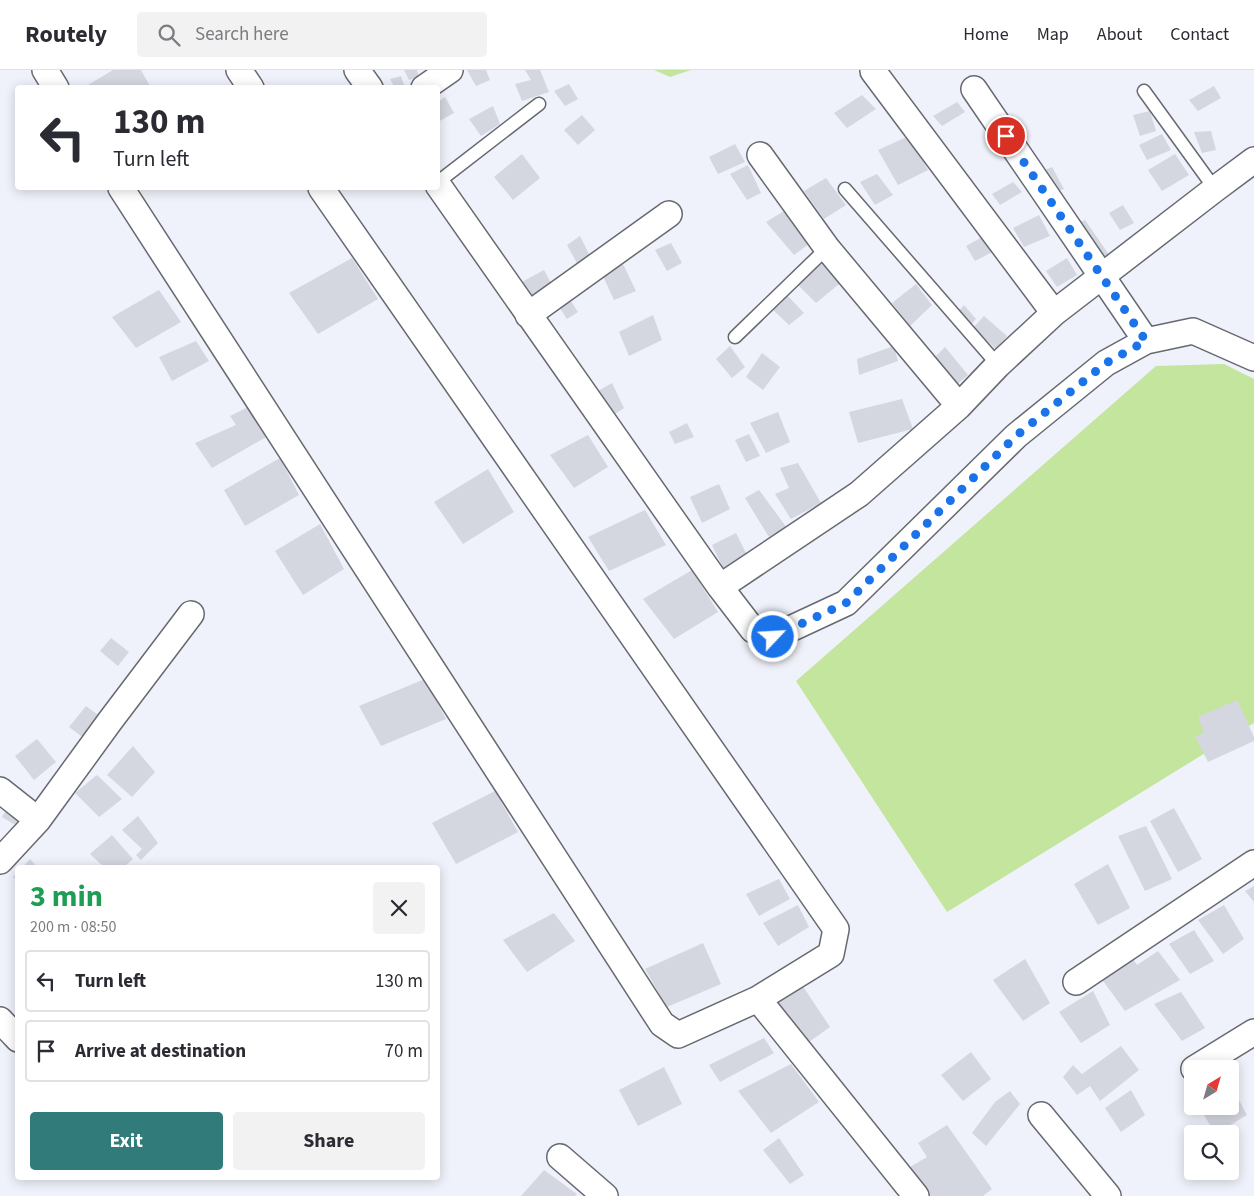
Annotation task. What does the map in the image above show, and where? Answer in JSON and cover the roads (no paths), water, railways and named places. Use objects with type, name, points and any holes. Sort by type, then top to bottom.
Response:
[{"type":"street","points":[[45,70],[54,85]]},
{"type":"street","points":[[239,70],[249,85]]},
{"type":"street","points":[[357,70],[368,85]]},
{"type":"street","points":[[428,85],[450,70]]},
{"type":"street","points":[[873,71],[1054,313]]},
{"type":"street","points":[[974,88],[1146,341]]},
{"type":"street","points":[[760,155],[827,248],[959,406]]},
{"type":"street","points":[[720,587],[860,494],[959,406],[998,364],[1054,313],[1254,160]]},
{"type":"street","points":[[440,187],[720,587],[752,630],[773,637],[846,603],[1016,436],[1106,363],[1146,341],[1193,331],[1254,358]]},
{"type":"street","points":[[122,190],[662,1024],[678,1035],[758,999],[832,954],[836,929],[322,190]]},
{"type":"street","points":[[528,315],[670,214]]},
{"type":"street","points":[[0,861],[38,820],[191,614]]},
{"type":"street","points":[[0,790],[38,820]]},
{"type":"street","points":[[1076,982],[1254,863]]},
{"type":"street","points":[[758,999],[916,1196]]},
{"type":"street","points":[[0,1020],[15,1036]]},
{"type":"street","points":[[1208,1060],[1254,1032]]},
{"type":"street","points":[[1041,1115],[1108,1196]]},
{"type":"street","points":[[560,1157],[605,1196]]},
{"type":"lane","points":[[1144,91],[1215,189]]},
{"type":"lane","points":[[440,182],[539,104]]},
{"type":"lane","points":[[845,190],[998,364]]},
{"type":"lane","points":[[736,337],[827,248]]}]
